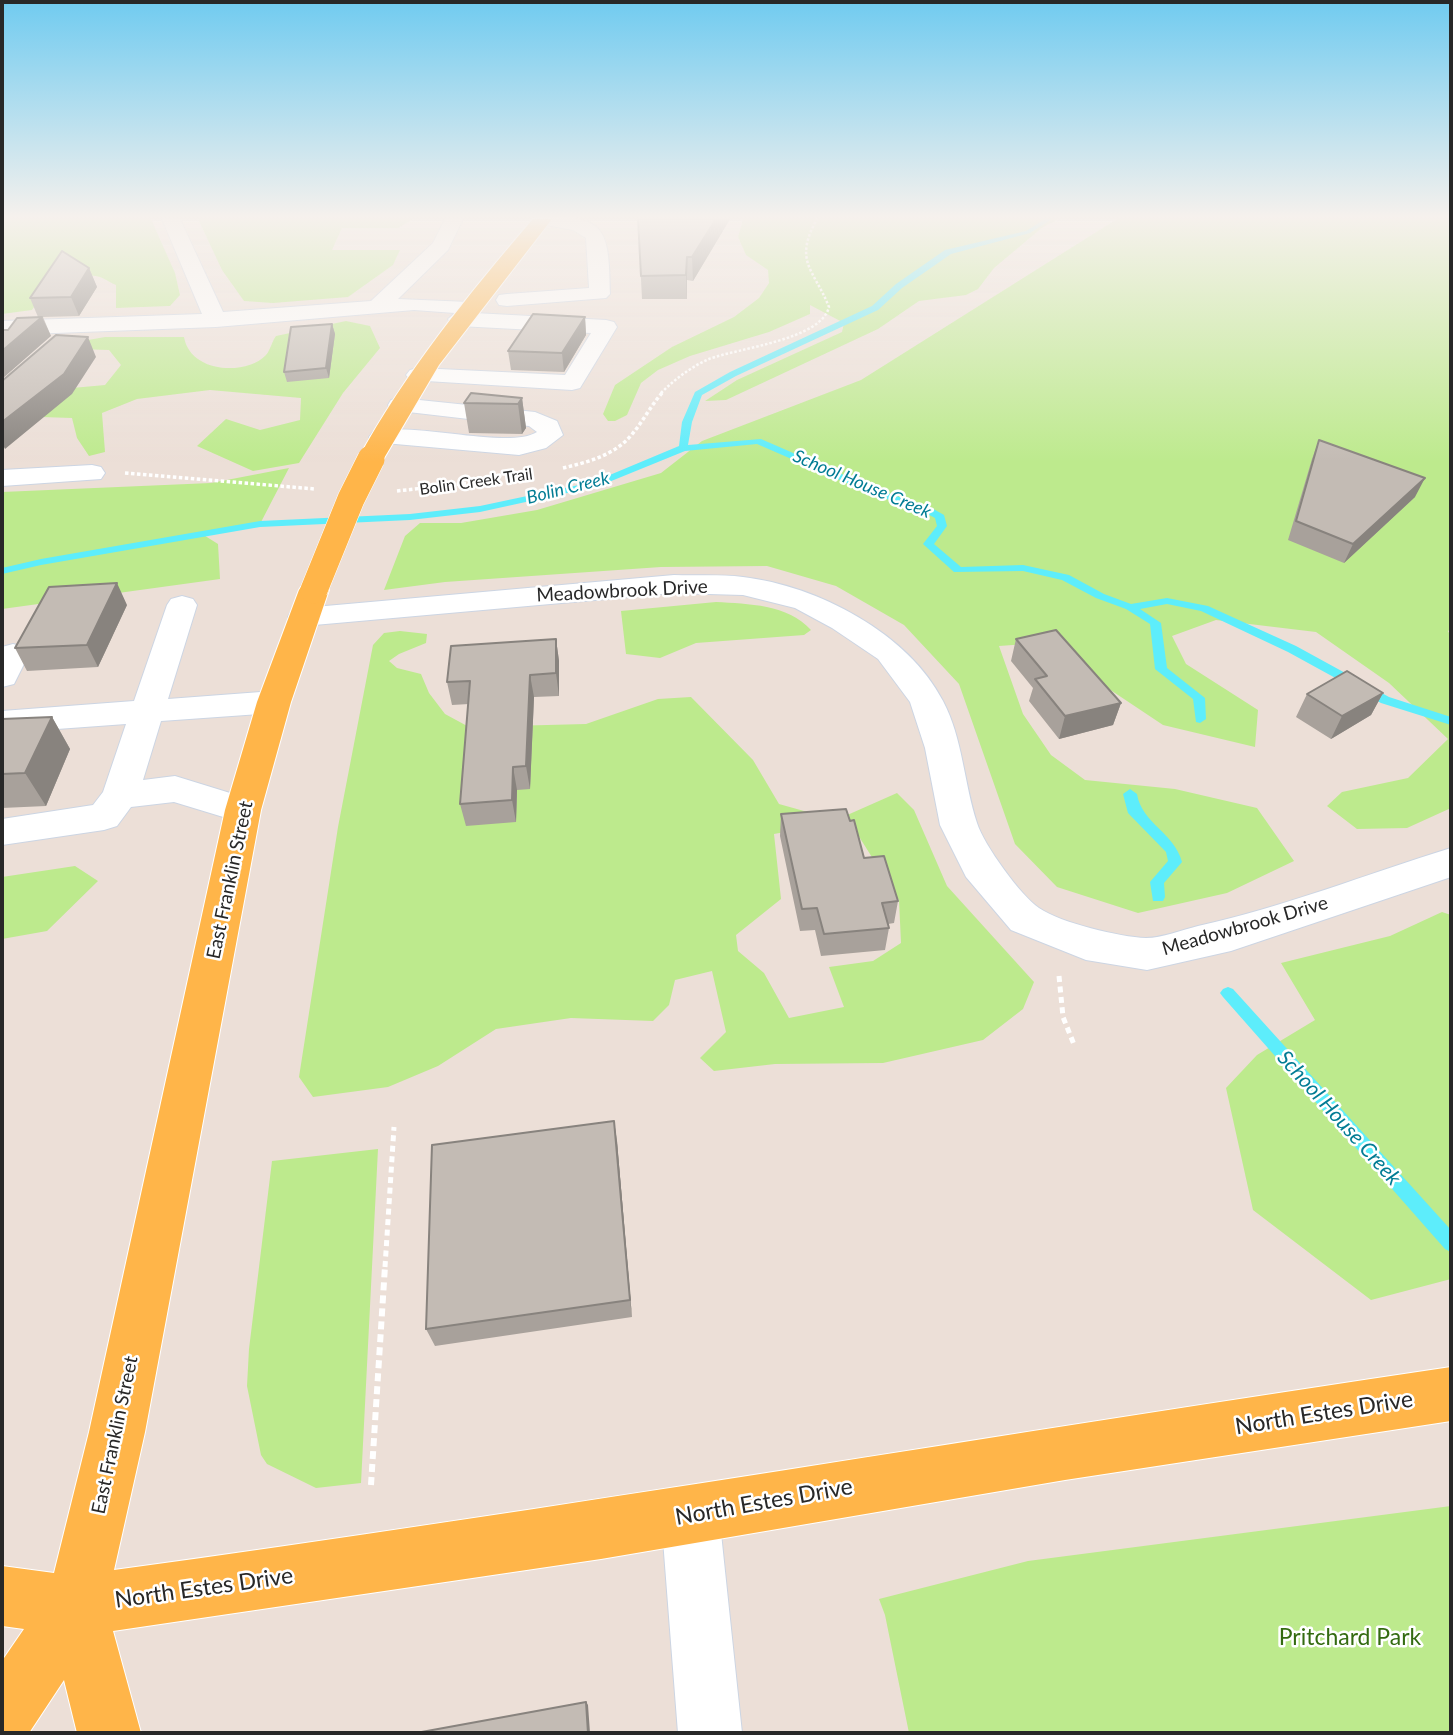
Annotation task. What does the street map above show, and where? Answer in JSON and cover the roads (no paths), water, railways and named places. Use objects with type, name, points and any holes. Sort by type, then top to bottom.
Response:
[{"type":"main road","name":"East Franklin Street","points":[[2,1717],[76,1606],[117,1432],[243,810],[274,702],[308,603],[351,499],[418,374],[476,300]]},
{"type":"main road","name":"North Estes Drive","points":[[2,1597],[76,1606],[574,1534],[1065,1452],[1451,1394]]},
{"type":"main road","name":"East Franklin Street","points":[[76,1606],[109,1733]]},
{"type":"street","points":[[207,300],[216,320]]},
{"type":"street","points":[[378,306],[384,300]]},
{"type":"street","points":[[469,308],[530,300]]},
{"type":"street","points":[[2,328],[216,320],[426,304],[606,327],[572,383],[418,374]]},
{"type":"street","points":[[50,352],[79,326]]},
{"type":"street","points":[[377,448],[434,438],[519,447],[537,443],[550,435],[548,426],[535,419],[400,405]]},
{"type":"street","points":[[2,478],[93,473]]},
{"type":"street","name":"Meadowbrook Drive","points":[[308,603],[674,584],[744,586],[806,602],[843,621],[889,652],[927,702],[942,748],[959,825],[979,867],[1025,919],[1086,944],[1147,954],[1231,934],[1451,862]]},
{"type":"street","points":[[2,832],[104,817],[120,796],[181,605]]},
{"type":"street","points":[[2,722],[274,702]]},
{"type":"street","points":[[120,796],[175,789],[243,810]]},
{"type":"street","points":[[690,1514],[710,1733]]},
{"type":"waterway","name":"Bolin Creek","points":[[683,448],[687,422],[698,394],[733,374],[875,308],[884,300]]},
{"type":"waterway","name":"School House Creek","points":[[683,448],[758,441],[940,517],[942,526],[928,544],[958,570],[1023,568],[1065,577],[1100,596],[1130,607]]},
{"type":"waterway","name":"Bolin Creek","points":[[2,571],[260,524],[410,517],[480,509],[596,484],[683,448]]},
{"type":"waterway","points":[[1130,607],[1167,601],[1204,608],[1292,649],[1385,700],[1451,721]]},
{"type":"waterway","name":"School House Creek","points":[[1130,607],[1155,623],[1161,669],[1199,698],[1200,719]]},
{"type":"waterway","name":"School House Creek","points":[[1130,794],[1133,810],[1172,850],[1175,862],[1157,882],[1158,897]]},
{"type":"waterway","name":"School House Creek","points":[[1228,993],[1451,1243]]},
{"type":"park label","name":"Pritchard Park","points":[[1350,1638]]}]
